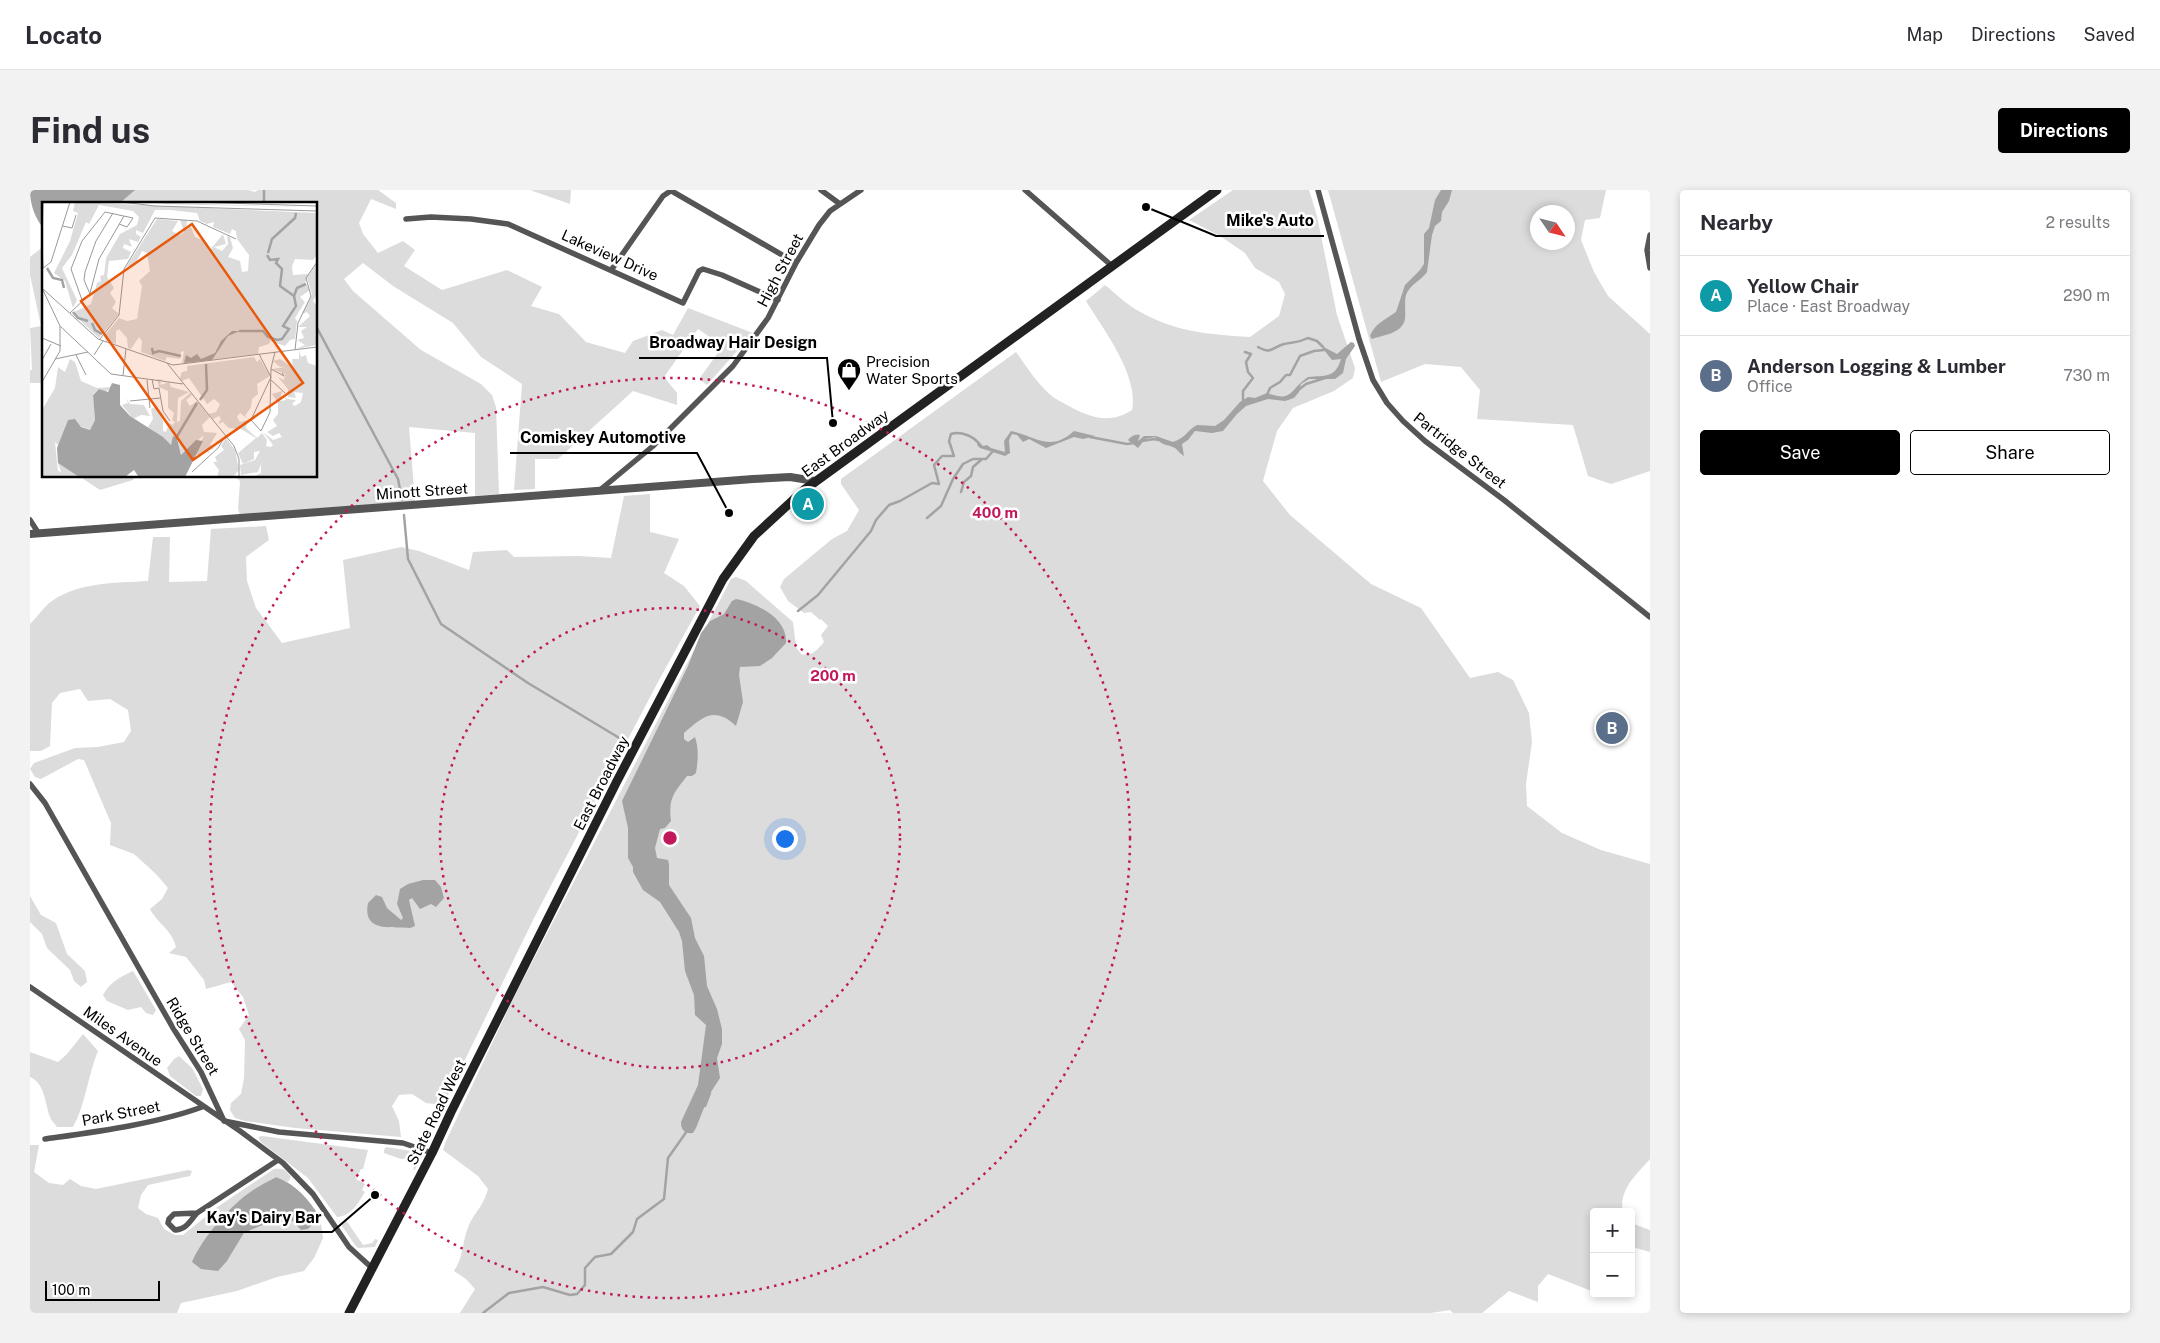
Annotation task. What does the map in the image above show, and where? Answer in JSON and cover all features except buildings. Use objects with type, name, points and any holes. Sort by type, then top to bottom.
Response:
[{"type":"main road","name":"East Broadway","points":[[546,923],[617,780],[723,579],[754,536],[778,512],[815,482],[1217,190]]},
{"type":"main road","name":"State Road West","points":[[349,1313],[432,1153],[450,1112],[546,923]]},
{"type":"street","points":[[612,269],[663,196],[671,190],[796,263]]},
{"type":"street","points":[[821,190],[840,204]]},
{"type":"street","name":"High Street","points":[[597,492],[653,446],[719,382],[756,336],[819,225],[830,211],[860,190]]},
{"type":"street","points":[[1025,190],[1112,266]]},
{"type":"street","name":"Partridge Street","points":[[1318,190],[1359,339],[1373,380],[1387,403],[1402,421],[1425,441],[1504,500],[1650,617]]},
{"type":"street","name":"Lakeview Drive","points":[[406,219],[431,217],[471,219],[508,224],[612,269],[683,303],[699,271],[703,269],[778,300]]},
{"type":"street","points":[[1650,235],[1647,250],[1650,268]]},
{"type":"street","name":"Minott Street","points":[[30,534],[790,477],[815,482]]},
{"type":"street","points":[[30,520],[40,534]]},
{"type":"street","name":"Ridge Street","points":[[30,784],[44,803],[173,1028],[197,1064],[224,1121]]},
{"type":"street","name":"Miles Avenue","points":[[30,987],[278,1160],[313,1194],[349,1248],[372,1268]]},
{"type":"street","name":"Park Street","points":[[45,1139],[124,1126],[176,1115],[202,1107]]},
{"type":"street","points":[[224,1121],[279,1132],[403,1143],[432,1153]]},
{"type":"street","points":[[197,1213],[174,1214],[168,1223],[175,1230],[184,1228],[197,1213],[278,1160]]},
{"type":"shaded area","points":[[30,190],[135,190],[121,202],[42,202],[42,226],[31,201]]},
{"type":"shaded area","points":[[135,190],[248,190],[255,192],[258,190],[378,190],[396,203],[396,209],[371,199],[359,223],[363,234],[378,253],[403,241],[415,250],[404,266],[442,290],[507,270],[542,287],[531,306],[559,314],[586,342],[625,353],[633,341],[662,330],[673,335],[688,308],[753,333],[707,385],[699,379],[723,346],[698,329],[664,377],[677,393],[677,405],[633,391],[558,459],[535,459],[535,489],[514,490],[522,384],[481,357],[453,323],[393,286],[363,263],[344,279],[353,291],[421,350],[481,384],[492,395],[496,407],[499,494],[475,496],[475,433],[409,427],[415,501],[240,515],[238,509],[240,481],[236,478],[318,478],[318,202],[121,202]]},
{"type":"shaded area","points":[[530,190],[571,190],[570,204]]},
{"type":"shaded area","points":[[1233,190],[1309,190],[1317,216],[1337,315],[1355,368],[1353,378],[1334,391],[1293,408],[1277,431],[1263,481],[1290,515],[1371,584],[1421,608],[1470,678],[1498,672],[1513,680],[1529,713],[1532,742],[1526,784],[1527,806],[1562,833],[1601,850],[1650,864],[1650,1159],[1634,1177],[1626,1190],[1623,1197],[1622,1208],[1590,1208],[1590,1290],[1548,1274],[1538,1286],[1538,1302],[1509,1291],[1482,1313],[1453,1313],[1450,1310],[1431,1313],[460,1313],[475,1289],[466,1279],[454,1271],[460,1260],[469,1225],[484,1200],[488,1189],[478,1176],[443,1150],[446,1141],[513,999],[731,579],[736,577],[746,581],[793,622],[796,647],[801,654],[811,654],[824,642],[821,635],[828,626],[811,612],[804,613],[788,601],[780,587],[784,579],[832,539],[847,531],[859,510],[841,484],[841,479],[1016,352],[1042,387],[1056,399],[1075,409],[1099,418],[1124,415],[1132,410],[1133,396],[1125,368],[1110,339],[1086,301],[1105,285],[1131,307],[1149,317],[1190,330],[1219,335],[1250,337],[1279,316],[1285,294],[1279,282],[1255,268],[1245,253],[1220,236],[1189,220]]},
{"type":"shaded area","points":[[1328,190],[1606,190],[1600,218],[1585,220],[1581,240],[1594,272],[1608,296],[1650,334],[1650,471],[1611,484],[1588,476],[1573,425],[1477,419],[1480,390],[1461,367],[1425,364],[1381,382]]},
{"type":"shaded area","points":[[1441,190],[1452,190],[1449,201],[1442,212],[1441,221],[1435,226],[1432,235],[1427,272],[1410,288],[1406,295],[1403,324],[1392,333],[1372,339],[1370,336],[1375,328],[1396,312],[1405,285],[1424,264],[1424,234],[1429,228],[1435,200]]},
{"type":"shaded area","points":[[42,248],[42,383],[30,383],[30,370],[32,370],[30,328],[41,326],[30,275],[30,257]]},
{"type":"shaded area","points":[[1351,342],[1355,346],[1346,359],[1343,373],[1335,379],[1309,379],[1301,384],[1299,392],[1294,398],[1285,401],[1268,399],[1246,406],[1223,431],[1212,433],[1195,431],[1182,444],[1184,456],[1175,448],[1162,443],[1155,437],[1145,439],[1138,448],[1128,440],[1130,437],[1140,435],[1138,441],[1144,436],[1156,436],[1173,442],[1197,425],[1215,426],[1224,420],[1240,402],[1248,397],[1255,398],[1267,393],[1275,396],[1286,396],[1308,377],[1329,375],[1336,370],[1341,359],[1332,360],[1320,345],[1337,354]]},
{"type":"shaded area","points":[[1011,431],[1050,442],[1065,438],[1074,431],[1095,436],[1083,439],[1074,437],[1046,448],[1029,439],[1023,442],[1017,435],[1012,434],[1009,440],[1010,453],[1005,456],[980,448],[977,445],[979,442],[983,446],[987,445],[1005,452],[1004,441]]},
{"type":"shaded area","points":[[82,478],[134,478],[133,480],[100,490]]},
{"type":"shaded area","points":[[650,494],[650,532],[679,539],[664,573],[684,586],[700,606],[534,918],[443,1105],[426,1103],[412,1094],[399,1095],[392,1106],[399,1121],[401,1137],[295,1128],[235,1118],[230,1110],[231,1103],[241,1094],[244,1078],[245,1040],[239,1029],[249,1015],[243,997],[231,982],[206,989],[204,980],[186,957],[169,953],[176,947],[174,941],[150,909],[162,899],[168,888],[134,854],[110,845],[111,823],[84,760],[78,759],[41,779],[35,777],[30,769],[34,763],[75,748],[98,747],[124,742],[131,731],[128,710],[110,699],[88,701],[80,689],[60,693],[52,703],[50,746],[41,751],[30,751],[30,624],[48,604],[70,591],[109,583],[148,581],[153,537],[170,537],[169,582],[207,581],[211,529],[266,526],[269,540],[246,557],[247,581],[256,608],[282,643],[350,628],[343,560],[401,547],[419,551],[469,570],[473,552],[507,550],[514,557],[578,556],[611,558],[624,496]]},
{"type":"shaded area","points":[[736,599],[761,608],[776,619],[782,626],[786,643],[772,658],[760,666],[740,667],[739,675],[743,702],[736,726],[722,716],[715,715],[703,718],[684,733],[684,739],[688,742],[695,737],[698,755],[696,773],[692,776],[687,776],[675,792],[670,807],[671,821],[665,828],[660,829],[655,848],[657,858],[668,860],[669,885],[691,918],[695,938],[704,956],[707,986],[717,1009],[722,1029],[722,1044],[717,1058],[720,1078],[709,1095],[696,1128],[693,1133],[688,1133],[684,1131],[681,1122],[698,1085],[706,1025],[695,1015],[694,995],[685,971],[682,941],[679,932],[660,902],[643,890],[633,872],[633,867],[628,858],[628,828],[622,801],[688,666],[701,633],[710,621],[724,614],[732,601]]},
{"type":"shaded area","points":[[423,880],[435,880],[441,887],[444,898],[436,907],[431,904],[420,909],[412,898],[409,900],[415,926],[410,928],[387,927],[374,924],[367,913],[368,903],[376,895],[382,897],[387,908],[401,920],[403,918],[397,904],[400,889],[408,884]]},
{"type":"shaded area","points":[[30,896],[41,915],[56,923],[67,954],[85,971],[87,982],[81,987],[74,981],[70,970],[47,948],[42,934],[30,922]]},
{"type":"shaded area","points":[[133,971],[156,1010],[153,1015],[146,1013],[141,1007],[128,1010],[107,1001],[103,995],[116,980]]},
{"type":"shaded area","points":[[83,1034],[98,1051],[81,1110],[73,1127],[57,1127],[50,1117],[42,1089],[30,1077],[30,1052],[58,1062]]},
{"type":"shaded area","points":[[179,1056],[192,1068],[203,1089],[201,1096],[196,1096],[170,1076],[167,1068]]},
{"type":"shaded area","points":[[258,1137],[368,1150],[363,1169],[361,1169],[356,1179],[365,1184],[362,1190],[365,1192],[351,1212],[337,1217],[308,1178],[261,1142]]},
{"type":"shaded area","points":[[30,1145],[39,1145],[34,1172],[49,1183],[63,1185],[70,1179],[81,1186],[96,1189],[188,1170],[192,1171],[190,1176],[148,1185],[141,1195],[138,1208],[146,1214],[158,1218],[164,1229],[175,1235],[183,1235],[216,1208],[274,1169],[282,1169],[291,1177],[288,1182],[275,1177],[248,1194],[227,1261],[244,1233],[276,1219],[293,1221],[308,1229],[320,1217],[323,1238],[314,1258],[304,1271],[277,1277],[237,1291],[181,1303],[177,1313],[30,1313]]},
{"type":"shaded area","points":[[386,1147],[417,1152],[420,1158],[415,1170],[413,1169],[417,1161],[411,1158],[401,1159],[384,1153]]},
{"type":"shaded area","points":[[276,1177],[290,1184],[301,1193],[320,1217],[308,1229],[301,1230],[293,1221],[276,1219],[244,1233],[227,1261],[218,1271],[201,1269],[192,1262],[216,1224],[241,1199]]},
{"type":"shaded area","points":[[346,1220],[363,1245],[372,1243],[375,1239],[378,1240],[375,1247],[358,1248],[342,1226],[342,1222]]},
{"type":"shaded area","points":[[1635,1224],[1650,1230],[1650,1252],[1636,1248]]},
{"type":"waterway","points":[[264,190],[264,202]]},
{"type":"waterway","points":[[318,330],[398,479],[402,500]]},
{"type":"waterway","points":[[1258,347],[1269,350],[1308,338],[1317,341],[1323,347]]},
{"type":"waterway","points":[[1267,395],[1270,388],[1280,382],[1286,375],[1290,375],[1300,356],[1324,350]]},
{"type":"waterway","points":[[1243,403],[1243,391],[1253,378],[1248,372],[1246,362],[1251,354],[1245,352]]},
{"type":"waterway","points":[[1297,391],[1306,384],[1325,378]]},
{"type":"waterway","points":[[798,611],[818,595],[871,531],[876,520],[889,505],[932,483],[939,484],[934,465],[942,456],[954,456],[949,441],[951,434],[967,435],[980,445]]},
{"type":"waterway","points":[[1090,437],[1127,444],[1134,443]]},
{"type":"waterway","points":[[1142,441],[1158,440]]},
{"type":"waterway","points":[[927,518],[941,506],[953,479],[963,464],[973,459],[986,459],[993,451]]},
{"type":"waterway","points":[[961,492],[964,482],[971,476],[973,467],[981,460]]},
{"type":"waterway","points":[[404,515],[408,559],[441,624],[528,683],[626,742]]},
{"type":"waterway","points":[[705,1106],[710,1093]]},
{"type":"waterway","points":[[483,1313],[509,1293],[543,1287],[570,1295],[577,1294],[585,1285],[585,1268],[595,1257],[611,1254],[633,1232],[637,1219],[664,1199],[668,1158],[687,1131]]},
{"type":"place","name":"Mike's Auto","points":[[1146,207]]},
{"type":"place","name":"Precision Water Sports","points":[[849,391]]},
{"type":"place","name":"Broadway Hair Design","points":[[833,423]]},
{"type":"place","name":"Yellow Chair","points":[[808,504]]},
{"type":"place","name":"Comiskey Automotive","points":[[729,513]]},
{"type":"place","name":"Anderson Logging & Lumber","points":[[1612,728]]},
{"type":"place","name":"Kay's Dairy Bar","points":[[375,1195]]}]
